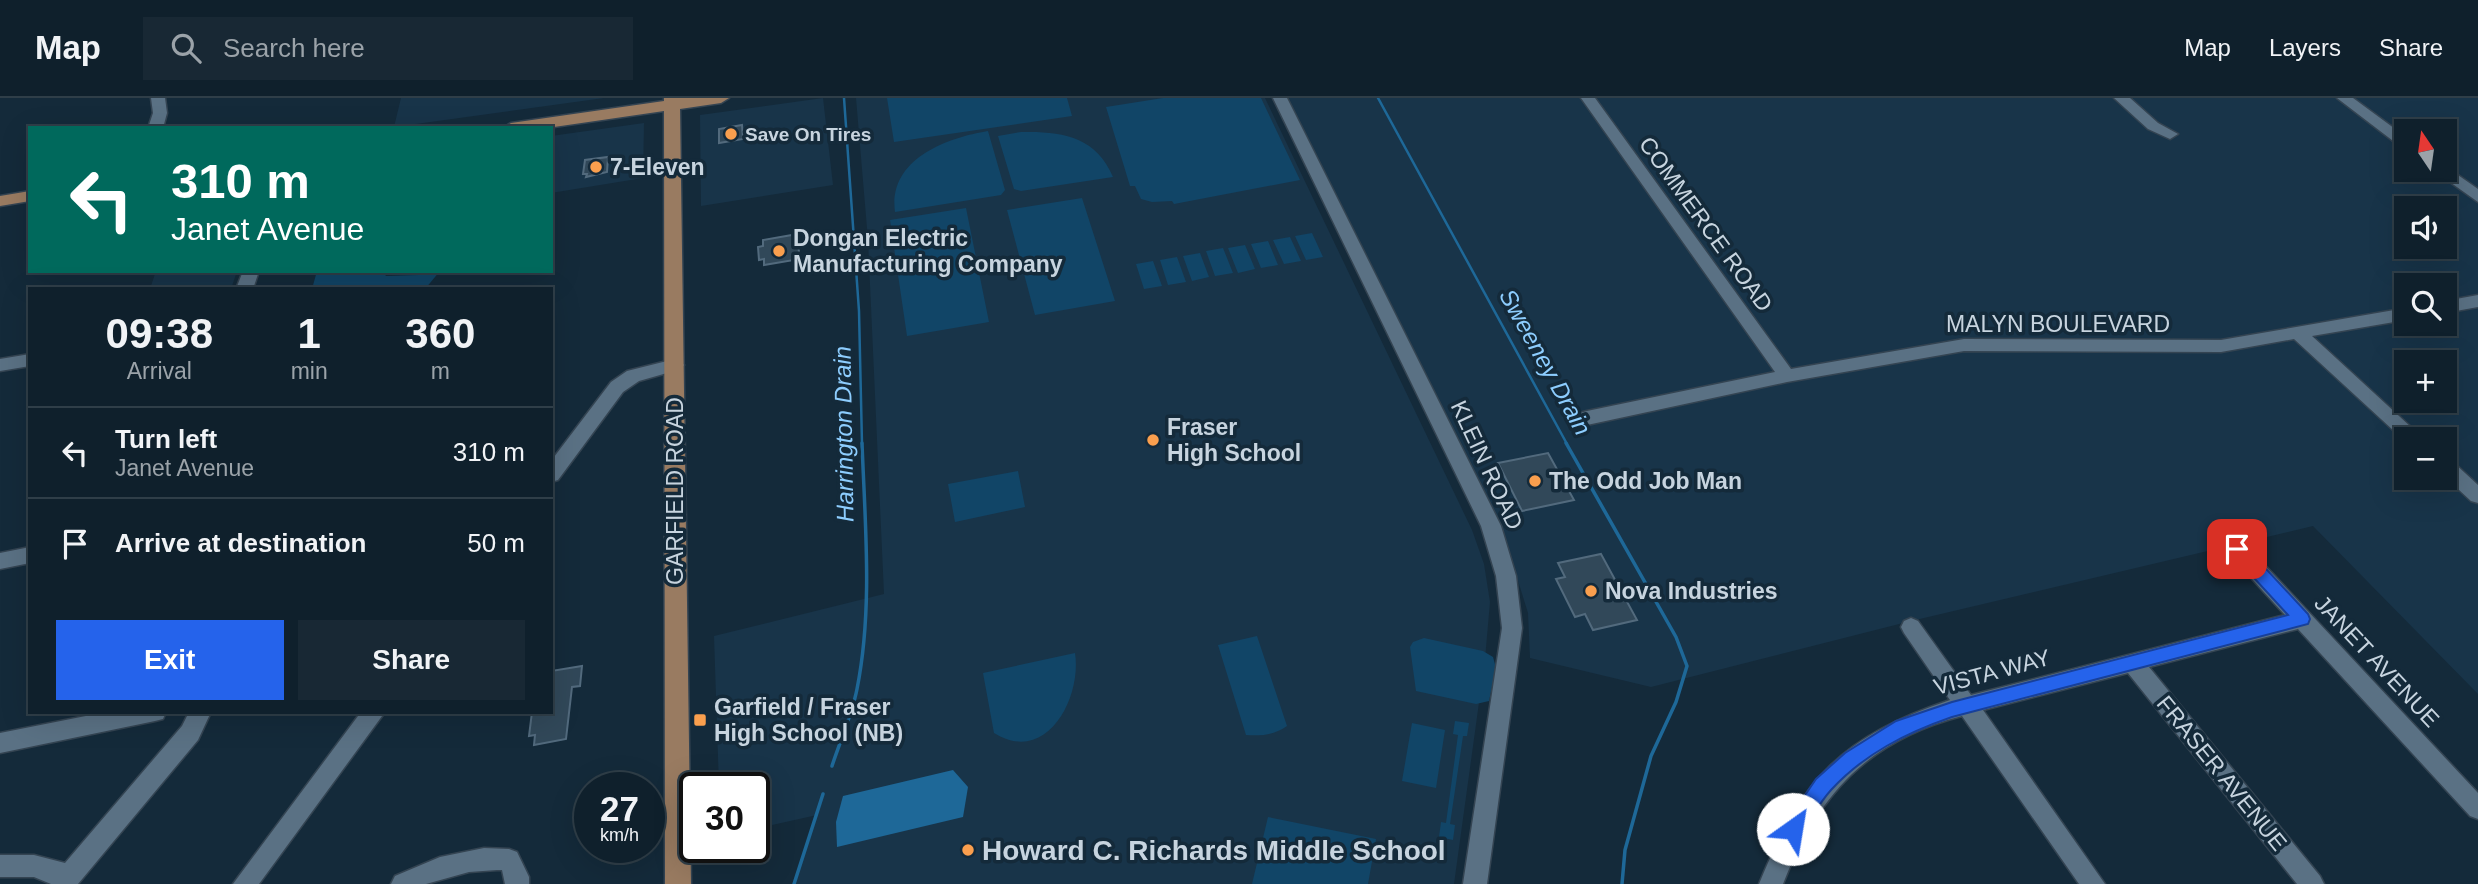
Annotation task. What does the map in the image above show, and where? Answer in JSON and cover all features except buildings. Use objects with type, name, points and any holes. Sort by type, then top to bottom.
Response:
[{"type":"main road","points":[[523,126],[672,101],[721,98]]},
{"type":"main road","name":"GARFIELD ROAD","points":[[672,101],[678,884]]},
{"type":"main road","points":[[0,201],[28,196]]},
{"type":"street","points":[[156,126],[160,113],[158,98]]},
{"type":"street","name":"KLEIN ROAD","points":[[1280,98],[1491,526],[1503,560],[1512,604],[1510,650],[1475,884]]},
{"type":"street","name":"COMMERCE ROAD","points":[[1588,98],[1787,376]]},
{"type":"street","points":[[2120,98],[2153,126],[2170,134]]},
{"type":"street","points":[[2344,98],[2394,135]]},
{"type":"street","points":[[2457,182],[2478,197]]},
{"type":"street","points":[[2457,305],[2478,301]]},
{"type":"street","name":"MALYN BOULEVARD","points":[[1587,418],[1787,376],[1964,345],[2192,348],[2299,334],[2394,316]]},
{"type":"street","points":[[2299,334],[2403,427]]},
{"type":"street","points":[[0,365],[28,360]]},
{"type":"street","points":[[553,472],[618,387],[633,376],[675,365]]},
{"type":"street","points":[[2457,477],[2478,496]]},
{"type":"street","name":"JANET AVENUE","points":[[2237,549],[2478,809]]},
{"type":"street","points":[[0,561],[28,555]]},
{"type":"street","name":"VISTA WAY","points":[[1771,884],[1785,845],[1802,813],[1823,785],[1851,758],[1902,727],[1967,705],[2302,619]]},
{"type":"street","points":[[1911,626],[2093,884]]},
{"type":"street","name":"FRASER AVENUE","points":[[2133,663],[2312,884]]},
{"type":"street","points":[[0,743],[145,714]]},
{"type":"street","points":[[0,866],[34,866],[66,880],[190,733],[199,714]]},
{"type":"street","points":[[245,884],[372,714]]},
{"type":"street","points":[[403,884],[437,869],[498,858],[509,860],[517,877],[517,884]]},
{"type":"shaded area","points":[[401,98],[604,98],[401,126],[394,126]]},
{"type":"shaded area","points":[[823,98],[833,185],[701,206],[700,115]]},
{"type":"shaded area","name":"Fraser High School","points":[[856,98],[1265,98],[1472,530],[1484,564],[1490,602],[1485,659],[1454,884],[795,884],[817,815],[770,825],[770,772],[719,772],[714,636],[884,594],[868,240]]},
{"type":"shaded area","points":[[887,98],[1067,98],[1072,116],[894,142]]},
{"type":"shaded area","points":[[1163,98],[1261,98],[1300,180],[1174,204],[1172,201],[1152,202],[1141,199],[1135,186],[1130,186],[1106,107]]},
{"type":"shaded area","points":[[1287,98],[2478,98],[2478,694],[2313,526],[1907,622],[1651,687],[1530,658],[1528,613],[1502,529]]},
{"type":"shaded area","points":[[644,123],[643,178],[553,193],[553,136]]},
{"type":"shaded area","points":[[988,131],[1005,190],[1001,195],[895,212],[895,194],[910,165],[938,146],[954,139]]},
{"type":"shaded area","points":[[1021,132],[1063,135],[1087,144],[1106,163],[1113,177],[1021,191],[1014,189],[998,136]]},
{"type":"shaded area","points":[[1082,198],[1115,301],[1035,315],[1007,210]]},
{"type":"shaded area","points":[[966,208],[989,322],[907,336],[890,220]]},
{"type":"shaded area","points":[[1312,233],[1323,257],[1306,260],[1295,236]]},
{"type":"shaded area","points":[[1290,237],[1301,261],[1284,264],[1273,240]]},
{"type":"shaded area","points":[[1268,241],[1278,265],[1261,268],[1251,244]]},
{"type":"shaded area","points":[[1245,245],[1255,269],[1238,273],[1228,248]]},
{"type":"shaded area","points":[[1223,248],[1233,273],[1215,276],[1206,251]]},
{"type":"shaded area","points":[[1200,253],[1209,277],[1192,281],[1183,256]]},
{"type":"shaded area","points":[[1177,257],[1186,282],[1168,285],[1160,260]]},
{"type":"shaded area","points":[[1153,261],[1162,286],[1144,289],[1136,264]]},
{"type":"shaded area","points":[[155,273],[236,273],[232,287],[151,287]]},
{"type":"shaded area","points":[[316,273],[384,273],[386,276],[438,273],[427,287],[313,287]]},
{"type":"shaded area","points":[[1018,471],[1025,507],[955,522],[948,484]]},
{"type":"shaded area","points":[[1257,636],[1287,726],[1267,734],[1246,735],[1218,645]]},
{"type":"shaded area","points":[[1424,638],[1483,651],[1493,657],[1496,668],[1489,701],[1476,704],[1416,691],[1410,647],[1413,642]]},
{"type":"shaded area","points":[[1075,653],[1073,689],[1057,722],[1045,734],[1030,741],[1013,741],[994,733],[983,673]]},
{"type":"shaded area","points":[[1455,721],[1469,723],[1467,736],[1463,736],[1450,824],[1455,825],[1453,840],[1439,837],[1441,822],[1446,823],[1458,735],[1453,734]]},
{"type":"shaded area","points":[[1412,723],[1445,730],[1436,788],[1402,781]]},
{"type":"shaded area","points":[[953,770],[968,787],[963,817],[837,847],[836,822],[843,796]]},
{"type":"shaded area","points":[[1268,817],[1376,839],[1368,884],[1252,884]]},
{"type":"waterway","name":"Harrington Drain","points":[[844,98],[859,311],[862,444]]},
{"type":"waterway","name":"Sweeney Drain","points":[[1378,98],[1567,444]]},
{"type":"waterway","name":"Harrington Drain","points":[[832,766],[855,699],[865,628],[867,566],[862,443]]},
{"type":"waterway","name":"Sweeney Drain","points":[[1566,443],[1676,637],[1687,666],[1676,702],[1651,756],[1625,850],[1622,884]]},
{"type":"waterway","name":"Harrington Drain","points":[[794,884],[823,794]]},
{"type":"place","name":"Save On Tires","points":[[731,134]]},
{"type":"place","name":"7-Eleven","points":[[596,167]]},
{"type":"place","name":"Dongan Electric Manufacturing Company","points":[[779,251]]},
{"type":"place","name":"Fraser High School","points":[[1153,440]]},
{"type":"place","name":"The Odd Job Man","points":[[1535,481]]},
{"type":"place","name":"Nova Industries","points":[[1591,591]]},
{"type":"place","name":"Garfield / Fraser High School (NB)","points":[[700,720]]},
{"type":"place","name":"Howard C. Richards Middle School","points":[[968,850]]},
{"type":"route","points":[[1793,829],[1823,785],[1851,758],[1902,727],[1952,709],[2302,619],[2237,549]]}]
